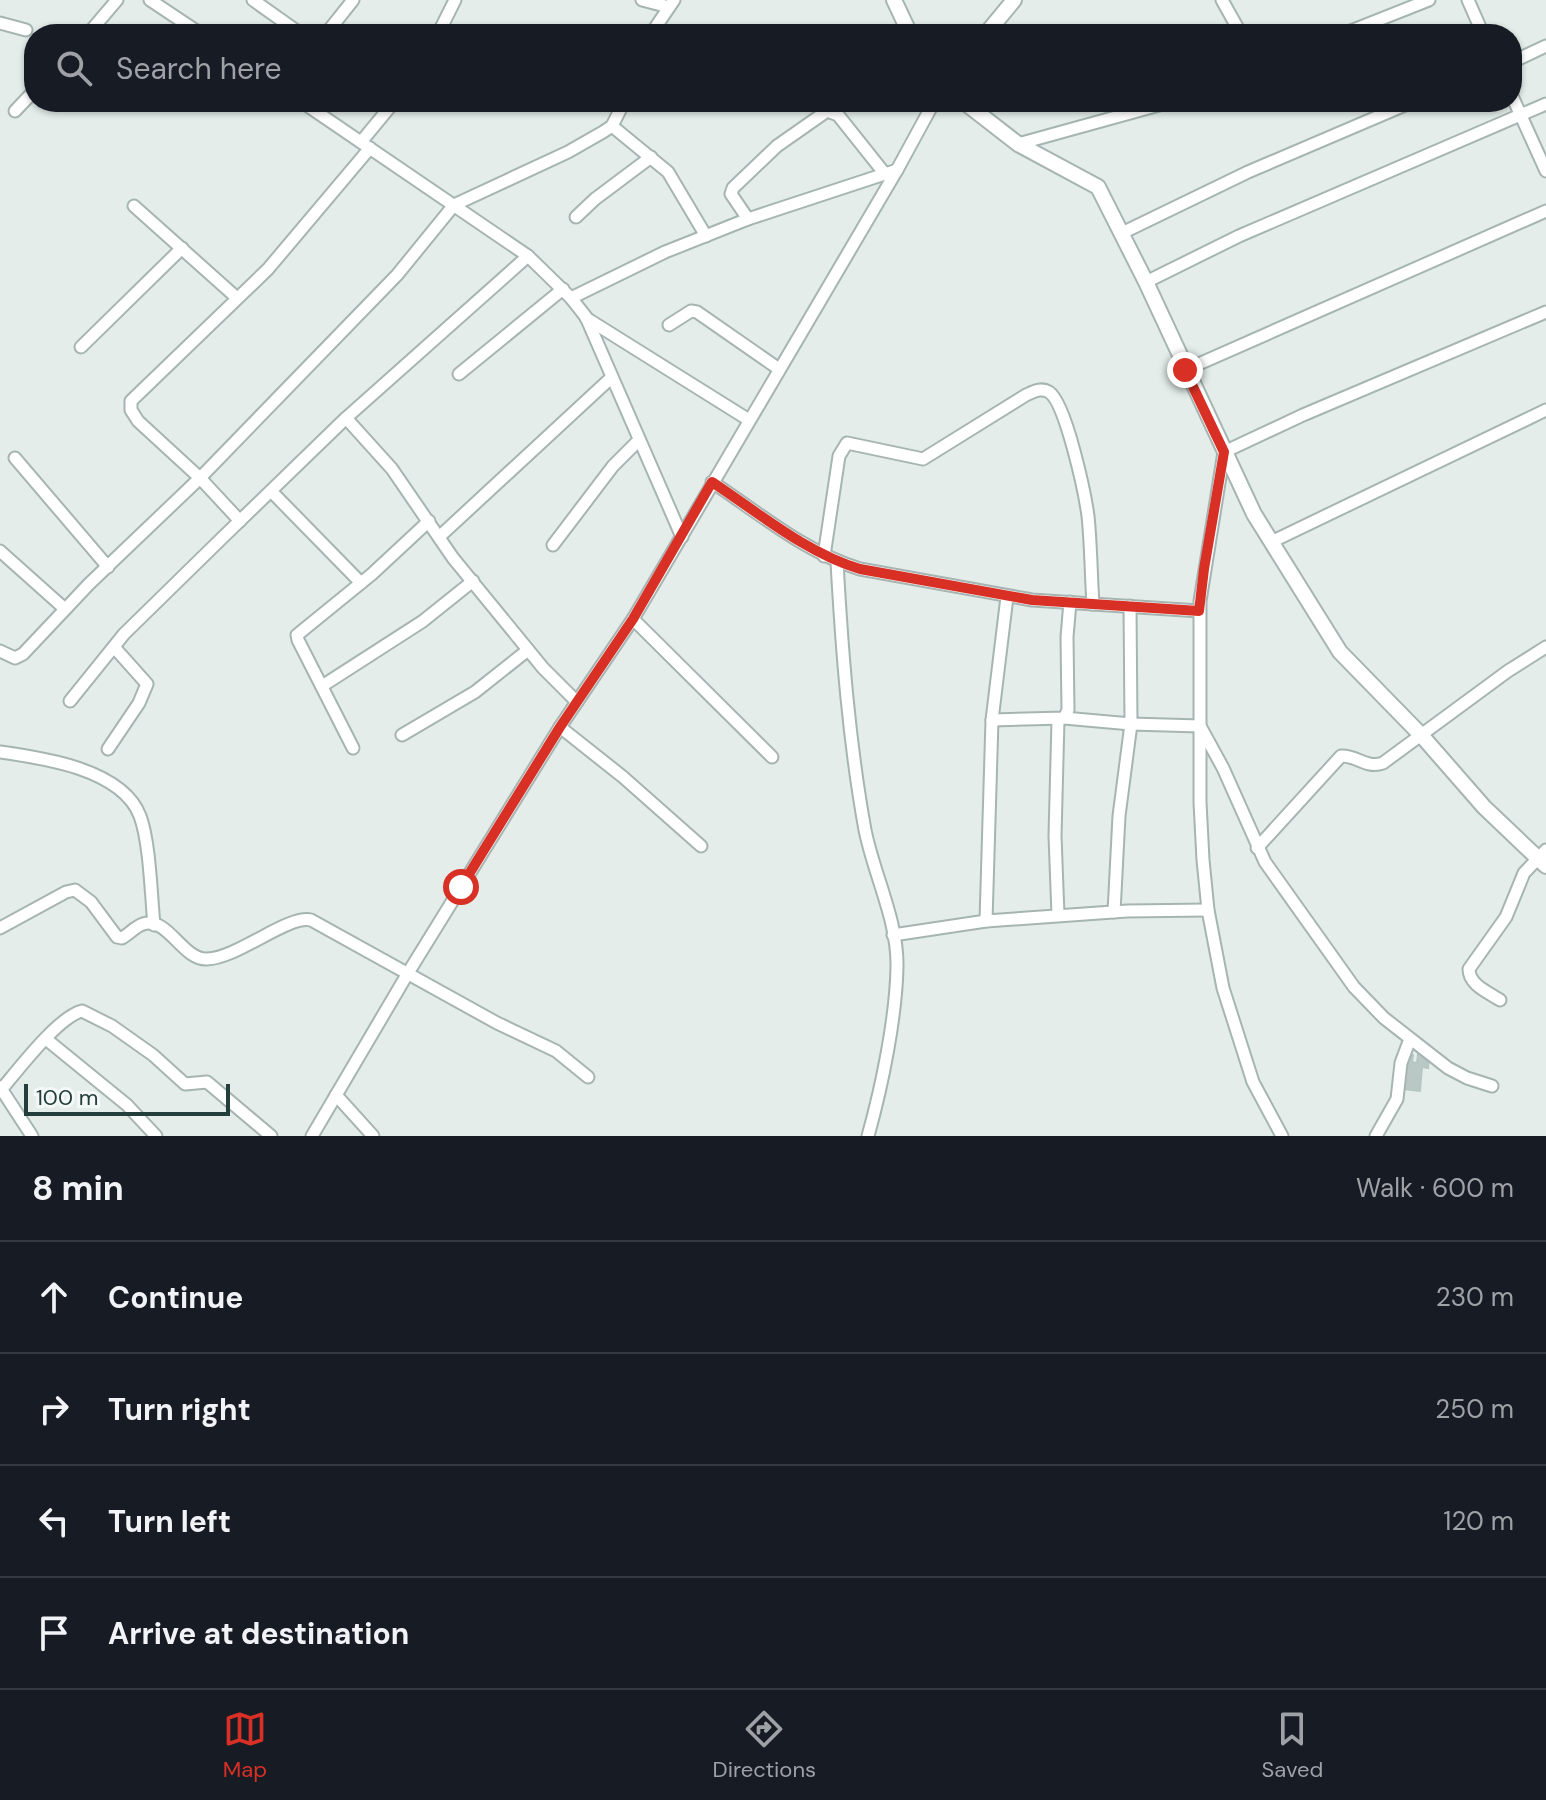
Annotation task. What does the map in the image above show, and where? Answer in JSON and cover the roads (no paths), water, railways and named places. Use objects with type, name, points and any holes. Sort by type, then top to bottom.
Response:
[{"type":"street","points":[[97,24],[117,0]]},
{"type":"street","points":[[150,0],[186,24]]},
{"type":"street","points":[[253,0],[287,24]]},
{"type":"street","points":[[334,24],[353,0]]},
{"type":"street","points":[[443,24],[455,0]]},
{"type":"street","points":[[642,0],[671,3],[657,24]]},
{"type":"street","points":[[894,0],[905,24]]},
{"type":"street","points":[[994,24],[1014,0]]},
{"type":"street","points":[[1222,0],[1235,24]]},
{"type":"street","points":[[1368,24],[1429,0]]},
{"type":"street","points":[[1468,0],[1479,24]]},
{"type":"street","points":[[0,23],[24,29]]},
{"type":"street","points":[[1522,57],[1546,46]]},
{"type":"street","points":[[15,111],[24,102]]},
{"type":"street","points":[[1146,282],[1351,186],[1546,104]]},
{"type":"street","points":[[317,112],[528,256],[567,294],[586,317],[682,537]]},
{"type":"street","points":[[240,521],[200,478],[138,421],[131,410],[131,401],[268,269],[366,145],[387,112]]},
{"type":"street","points":[[0,651],[15,658],[23,654],[397,275],[454,205],[568,152],[612,126],[619,112]]},
{"type":"street","points":[[748,219],[731,194],[733,188],[777,146],[826,112]]},
{"type":"street","points":[[830,112],[838,115],[891,172]]},
{"type":"street","points":[[312,1136],[408,973],[560,727],[633,619],[928,112]]},
{"type":"street","points":[[977,112],[1018,144],[1098,187],[1146,282],[1254,514],[1340,652],[1422,736],[1484,807],[1543,858],[1520,878],[1506,917],[1469,969],[1469,976],[1474,982],[1500,1000]]},
{"type":"street","points":[[1018,144],[1134,112]]},
{"type":"street","points":[[1122,233],[1248,172],[1389,112]]},
{"type":"street","points":[[1520,112],[1546,171]]},
{"type":"street","points":[[612,126],[668,172],[706,236]]},
{"type":"street","points":[[576,217],[651,157]]},
{"type":"street","points":[[459,374],[567,294],[748,219],[891,172]]},
{"type":"street","points":[[134,206],[237,298]]},
{"type":"street","points":[[1185,370],[1546,211]]},
{"type":"street","points":[[81,347],[182,248]]},
{"type":"street","points":[[70,701],[114,647],[346,418],[528,256]]},
{"type":"street","points":[[669,325],[691,311],[697,312],[779,369]]},
{"type":"street","points":[[1224,452],[1303,415],[1546,312]]},
{"type":"street","points":[[586,317],[749,420]]},
{"type":"street","points":[[439,537],[612,377]]},
{"type":"street","points":[[824,556],[839,456],[847,443],[923,459],[1040,389],[1055,397],[1080,476],[1088,515],[1093,604]]},
{"type":"street","points":[[1271,542],[1546,410]]},
{"type":"street","points":[[346,418],[392,469],[439,537],[528,650],[577,702]]},
{"type":"street","points":[[553,545],[613,466],[639,440]]},
{"type":"street","points":[[1224,452],[1199,611],[1200,802],[1208,910],[1223,988],[1235,1029],[1253,1082],[1282,1136]]},
{"type":"street","points":[[15,458],[108,567]]},
{"type":"street","points":[[712,482],[824,556],[860,569],[1007,597],[1199,611]]},
{"type":"street","points":[[271,491],[361,583]]},
{"type":"street","points":[[353,748],[297,635],[361,583],[429,521]]},
{"type":"street","points":[[0,551],[65,609]]},
{"type":"street","points":[[837,562],[842,658],[865,827],[893,935],[897,967],[892,1012],[869,1133]]},
{"type":"street","points":[[322,686],[423,621],[473,581]]},
{"type":"street","points":[[986,921],[992,720],[1007,597]]},
{"type":"street","points":[[1058,915],[1055,836],[1061,719],[1068,710],[1070,602]]},
{"type":"street","points":[[1114,912],[1119,816],[1131,724],[1130,606]]},
{"type":"street","points":[[633,619],[772,757]]},
{"type":"street","points":[[108,749],[139,703],[147,684],[114,647]]},
{"type":"street","points":[[1257,848],[1341,756],[1375,766],[1546,647]]},
{"type":"street","points":[[402,735],[475,692],[528,650]]},
{"type":"street","points":[[992,720],[1061,719],[1200,726]]},
{"type":"street","points":[[1200,726],[1223,768],[1257,848],[1354,987],[1384,1018],[1458,1073],[1492,1086]]},
{"type":"street","points":[[560,727],[623,777],[701,846]]},
{"type":"street","points":[[0,752],[48,758],[71,766],[125,793],[134,803],[141,818],[154,925]]},
{"type":"street","points":[[0,928],[75,890],[91,902],[117,937],[122,938],[148,923],[168,933],[191,954],[210,959],[304,918],[497,1023],[556,1051],[588,1077]]},
{"type":"street","points":[[893,935],[986,921],[1058,915],[1208,910]]},
{"type":"street","points":[[32,1136],[1,1088],[75,1013],[91,1013],[153,1055],[185,1084],[207,1082],[271,1136]]},
{"type":"street","points":[[1376,1136],[1397,1099],[1408,1037]]},
{"type":"street","points":[[46,1039],[127,1105],[156,1136]]},
{"type":"street","points":[[336,1095],[373,1136]]}]
